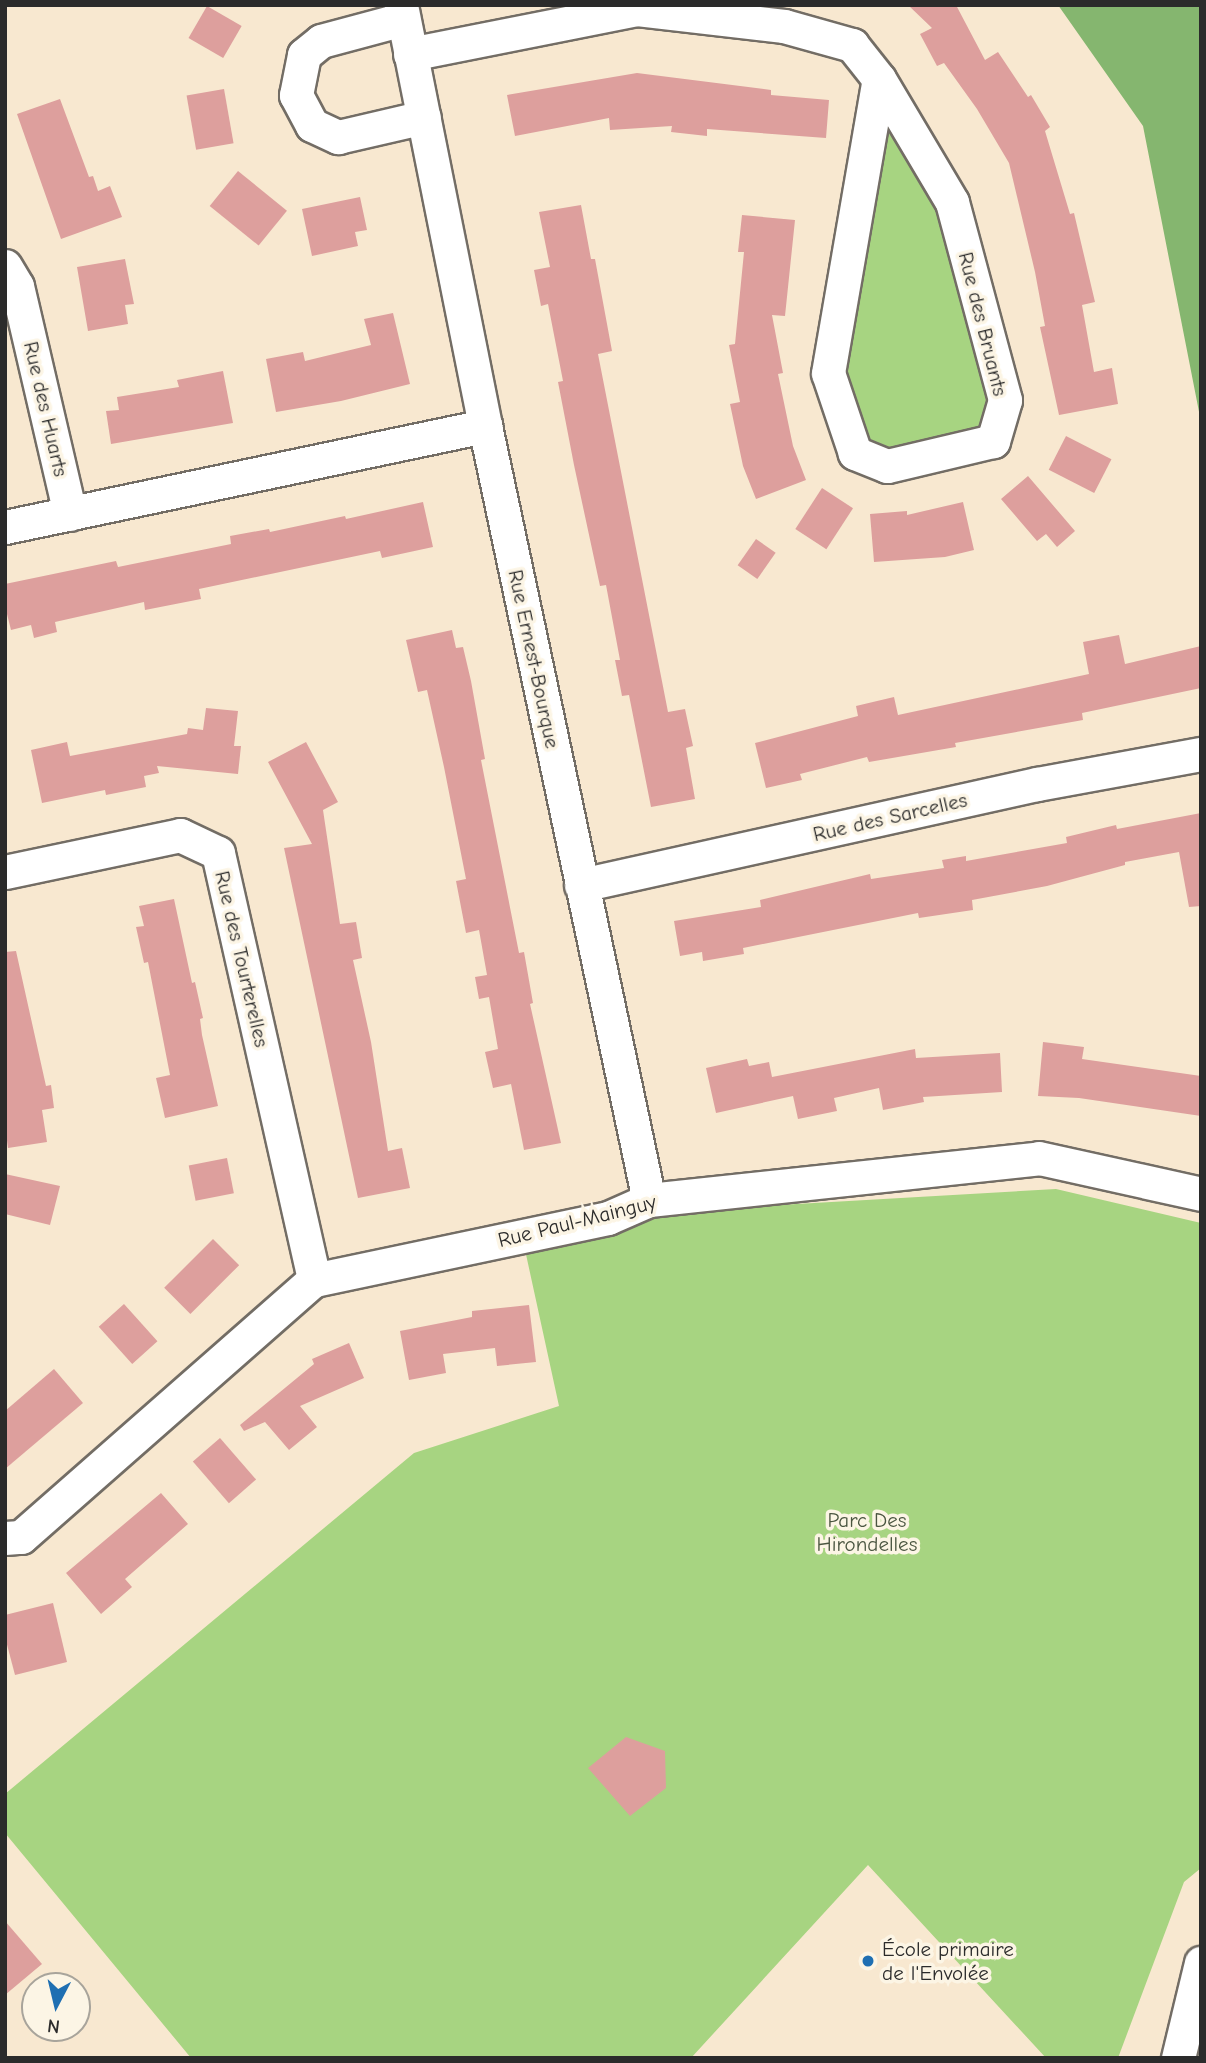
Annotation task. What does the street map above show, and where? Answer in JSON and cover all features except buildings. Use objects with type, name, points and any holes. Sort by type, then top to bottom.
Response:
[{"type":"street","name":"Rue des Bruants","points":[[410,54],[637,9],[784,26],[852,45],[879,79],[953,202],[1005,400],[993,441],[887,466],[855,453],[828,373],[879,79]]},
{"type":"street","name":"Rue Ernest-Bourque","points":[[424,117],[338,137],[312,125],[296,95],[304,55],[321,41],[402,12],[424,117],[485,426],[649,1200]]},
{"type":"street","name":"Rue des Huarts","points":[[5,266],[17,286],[70,514]]},
{"type":"street","points":[[5,527],[485,426]]},
{"type":"street","name":"Rue des Sarcelles","points":[[581,885],[1037,784],[1201,754]]},
{"type":"street","name":"Rue des Tourterelles","points":[[5,872],[180,835],[218,853],[314,1280]]},
{"type":"street","name":"Rue Paul-Mainguy","points":[[5,1538],[21,1537],[314,1280],[608,1218],[649,1200],[1039,1158],[1201,1194]]},
{"type":"street","points":[[1178,2058],[1201,1963]]},
{"type":"green space","points":[[1058,5],[1201,5],[1201,422],[1143,126]]},
{"type":"green space","points":[[879,79],[952,202],[1005,400],[993,441],[855,453],[828,373]]},
{"type":"green space","name":"Parc Des Hirondelles","points":[[1056,1189],[1201,1223],[1201,1868],[1184,1882],[1118,2058],[1046,2058],[868,1865],[691,2058],[191,2058],[5,1833],[5,1794],[414,1453],[559,1406],[522,1236],[657,1212]]},
{"type":"place","name":"École primaire de l'Envolée","points":[[868,1961]]}]
